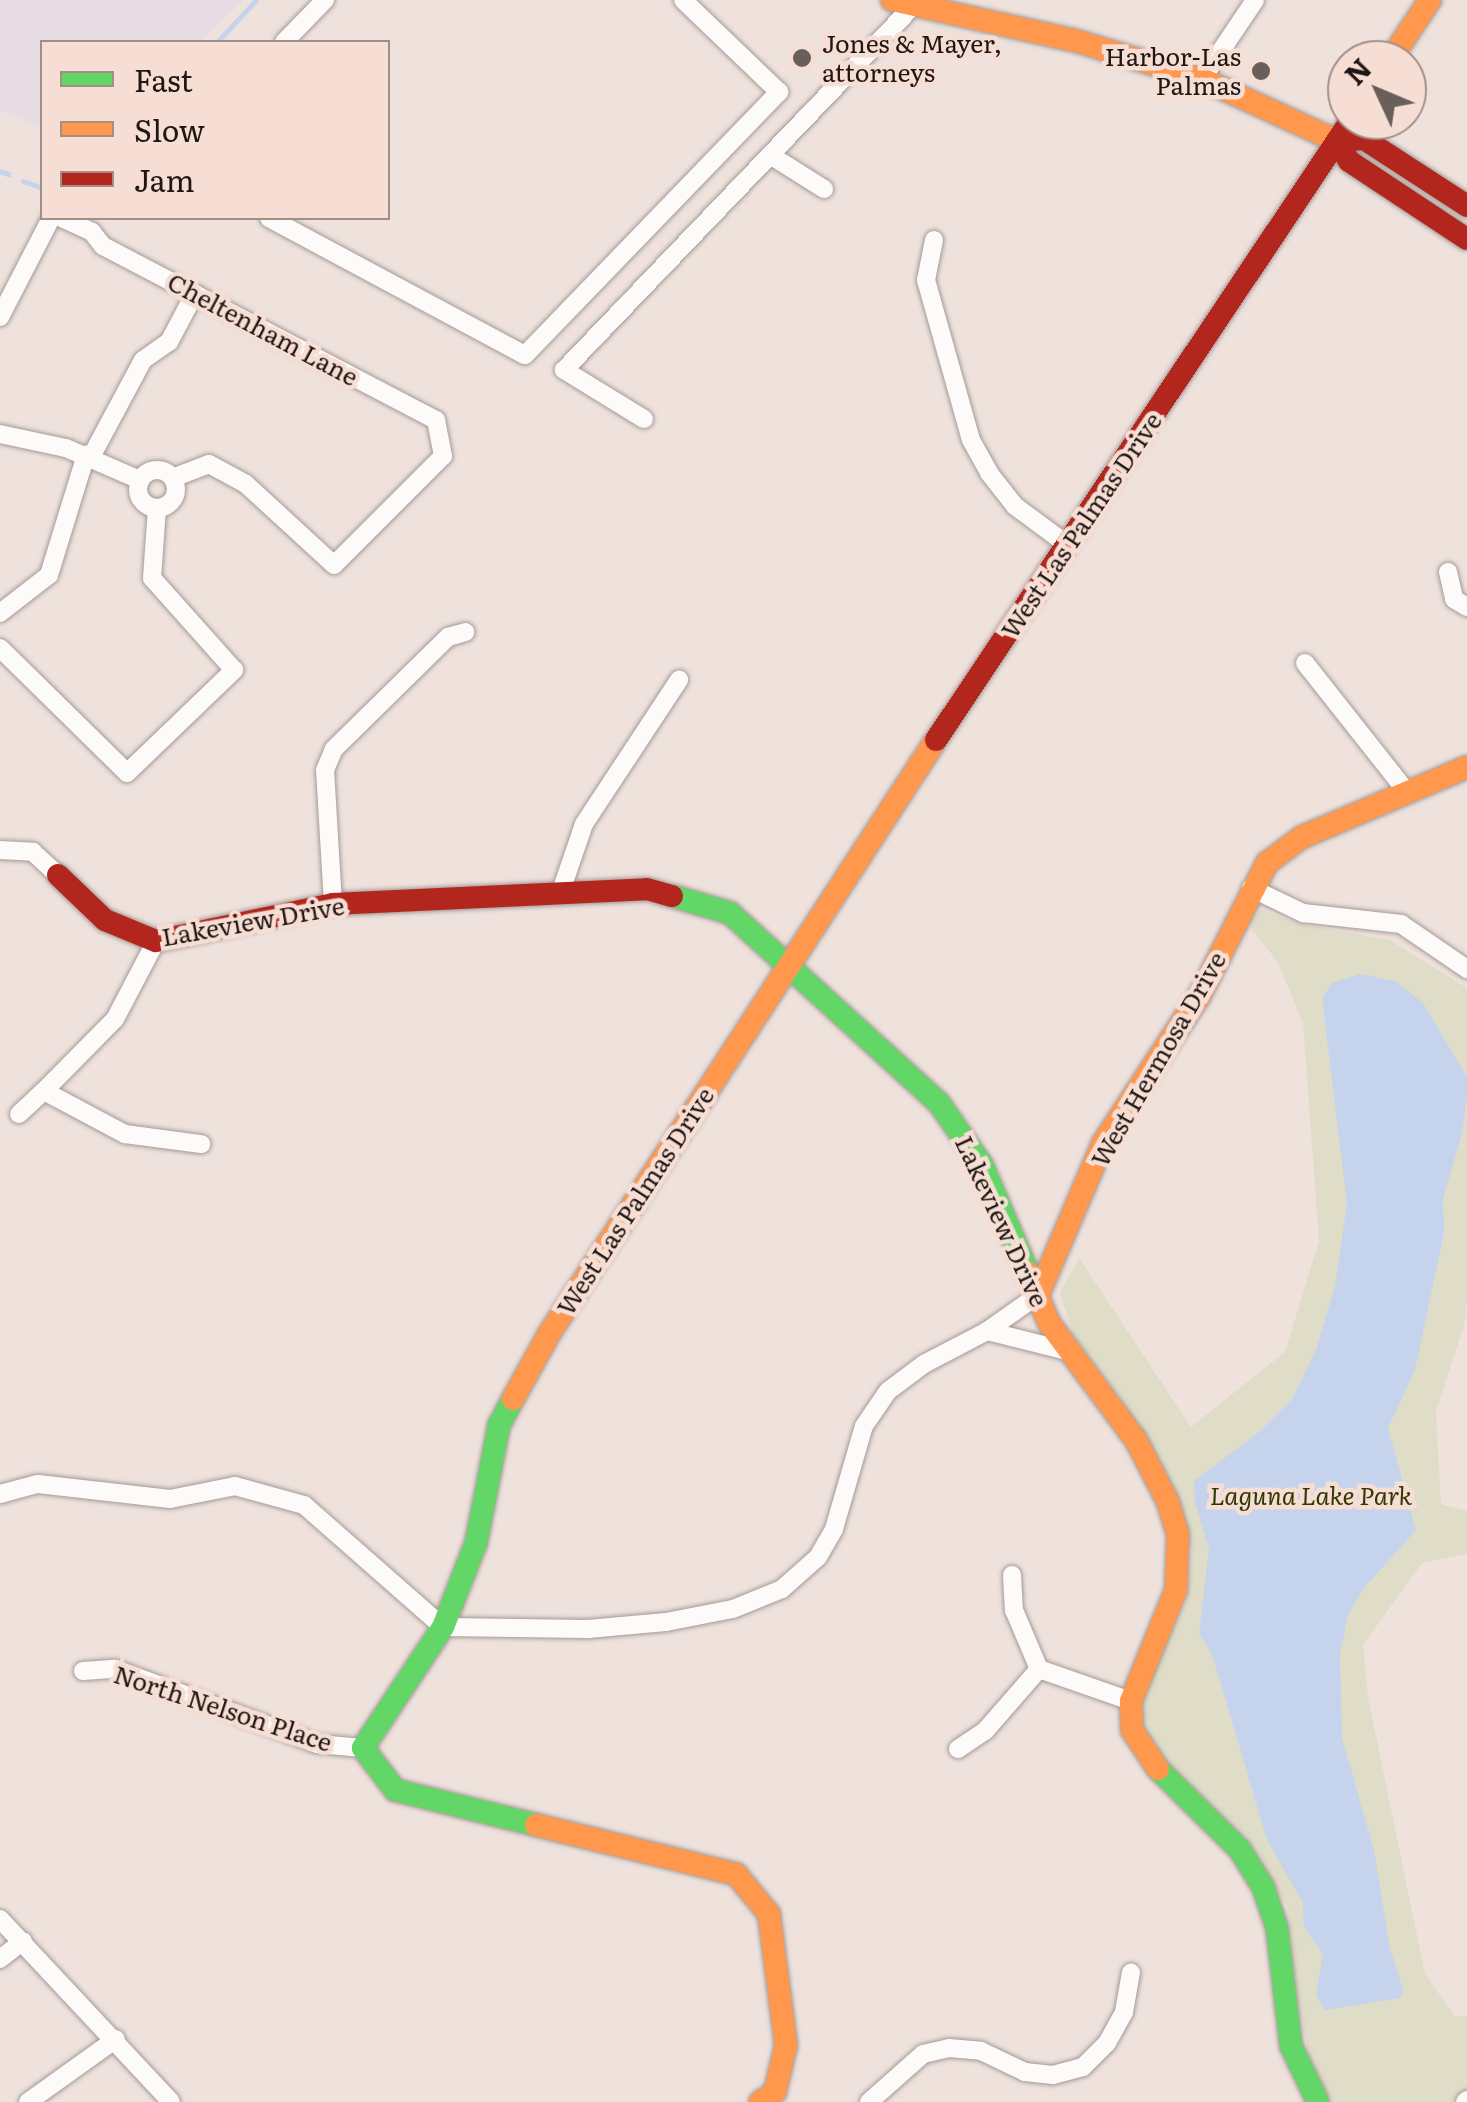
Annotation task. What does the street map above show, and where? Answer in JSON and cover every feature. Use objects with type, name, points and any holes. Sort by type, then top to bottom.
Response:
[{"type":"street","points":[[286,40],[326,0]]},
{"type":"street","points":[[273,220],[525,355],[779,92],[683,0]]},
{"type":"street","points":[[1202,79],[1254,0]]},
{"type":"street","points":[[1403,40],[1430,0]]},
{"type":"street","points":[[644,419],[564,370],[770,155],[902,3],[1072,40],[1202,79],[1337,141],[1364,139],[1467,206]]},
{"type":"street","points":[[1337,141],[1350,161],[1467,239]]},
{"type":"street","name":"West Las Palmas Drive","points":[[363,1748],[443,1627],[476,1543],[499,1425],[549,1334],[790,963],[1337,141]]},
{"type":"street","points":[[770,155],[824,189]]},
{"type":"street","points":[[0,318],[50,220]]},
{"type":"street","name":"Cheltenham Lane","points":[[66,220],[92,232],[104,246],[436,420],[444,456],[334,565],[246,484],[209,464],[173,478]]},
{"type":"street","points":[[934,240],[926,280],[971,440],[988,473],[1015,506],[1069,546]]},
{"type":"street","points":[[0,613],[49,575],[88,456],[143,360],[169,342],[194,294]]},
{"type":"street","points":[[0,434],[88,456],[140,480]]},
{"type":"street","points":[[140,480],[156,470],[173,478],[174,498],[157,509]]},
{"type":"street","points":[[140,480],[139,496],[157,509]]},
{"type":"street","points":[[0,648],[128,773],[234,670],[152,578],[157,509]]},
{"type":"street","points":[[1448,572],[1454,599],[1467,606]]},
{"type":"street","points":[[332,904],[325,770],[334,749],[448,636],[465,632]]},
{"type":"street","points":[[1306,663],[1407,792]]},
{"type":"street","points":[[560,894],[584,824],[679,680]]},
{"type":"street","name":"West Hermosa Drive","points":[[1038,1295],[1103,1143],[1200,995],[1250,888],[1268,862],[1293,842],[1467,767]]},
{"type":"street","points":[[0,850],[33,852],[58,875]]},
{"type":"street","name":"Lakeview Drive","points":[[58,875],[105,920],[156,942],[332,904],[647,889],[730,912],[790,963],[953,1120],[982,1165],[1038,1295],[1067,1351],[1136,1440],[1161,1485],[1178,1536],[1179,1570],[1172,1607],[1131,1701]]},
{"type":"street","points":[[1250,888],[1303,913],[1401,924],[1467,969]]},
{"type":"street","points":[[19,1114],[116,1019],[156,942]]},
{"type":"street","points":[[44,1091],[126,1134],[201,1144]]},
{"type":"street","points":[[0,1494],[38,1484],[170,1499],[236,1486],[304,1504],[443,1627],[588,1629],[666,1622],[733,1609],[774,1594],[804,1572],[830,1538],[861,1434],[882,1398],[924,1364],[987,1331],[1038,1295]]},
{"type":"street","points":[[987,1331],[1067,1351]]},
{"type":"street","points":[[1012,1575],[1014,1610],[1039,1670],[1131,1701],[1132,1730],[1141,1750],[1240,1850],[1263,1886],[1277,1928],[1291,2046],[1318,2102]]},
{"type":"street","name":"North Nelson Place","points":[[82,1671],[115,1669],[318,1744],[363,1748]]},
{"type":"street","points":[[958,1749],[985,1731],[1039,1670]]},
{"type":"street","points":[[363,1748],[395,1790],[736,1874],[769,1914],[786,2045],[774,2099]]},
{"type":"street","points":[[0,1919],[116,2039],[170,2102]]},
{"type":"street","points":[[0,1959],[23,1941]]},
{"type":"street","points":[[869,2102],[922,2054],[949,2048],[981,2050],[1025,2072],[1053,2075],[1083,2066],[1106,2043],[1124,2012],[1131,1973]]},
{"type":"street","points":[[28,2102],[116,2039]]},
{"type":"shaded area","points":[[0,0],[242,0],[203,40],[40,40],[40,128],[0,110]]},
{"type":"green space","name":"Laguna Lake Park","points":[[1262,910],[1299,924],[1390,940],[1467,988],[1467,1297],[1465,1322],[1436,1412],[1441,1504],[1467,1511],[1467,1554],[1422,1563],[1363,1645],[1368,1697],[1425,1974],[1455,2016],[1467,2016],[1467,2102],[1333,2102],[1312,2071],[1298,2000],[1288,1907],[1235,1828],[1186,1786],[1144,1737],[1141,1698],[1186,1602],[1192,1552],[1183,1513],[1123,1401],[1073,1335],[1060,1293],[1079,1258],[1191,1427],[1285,1352],[1319,1241],[1303,1023],[1277,961],[1247,923]]},
{"type":"water","points":[[1360,974],[1395,981],[1423,1003],[1467,1077],[1467,1097],[1462,1133],[1443,1199],[1444,1233],[1415,1370],[1388,1428],[1416,1530],[1364,1588],[1348,1615],[1340,1654],[1342,1738],[1374,1850],[1390,1949],[1403,1989],[1400,1998],[1325,2010],[1316,1995],[1323,1954],[1304,1927],[1303,1903],[1267,1840],[1212,1654],[1199,1634],[1209,1549],[1195,1503],[1194,1481],[1259,1432],[1292,1399],[1316,1350],[1335,1286],[1347,1203],[1322,998],[1332,983]]},
{"type":"waterway","points":[[219,40],[256,0]]},
{"type":"waterway","points":[[0,171],[8,174]]},
{"type":"waterway","points":[[23,181],[40,187]]},
{"type":"traffic: fast","points":[[672,896],[730,913],[939,1103],[982,1165],[1028,1273]]},
{"type":"traffic: fast","points":[[513,1399],[499,1425],[476,1543],[443,1627],[363,1748],[395,1790],[536,1825]]},
{"type":"traffic: fast","points":[[1158,1769],[1240,1850],[1263,1887],[1277,1928],[1291,2046],[1318,2102]]},
{"type":"traffic: slow","points":[[892,0],[1073,40],[1202,79],[1337,141]]},
{"type":"traffic: slow","points":[[1403,40],[1430,0]]},
{"type":"traffic: slow","points":[[513,1399],[549,1334],[936,740]]},
{"type":"traffic: slow","points":[[1038,1295],[1103,1143],[1200,995],[1267,863],[1302,837],[1467,767]]},
{"type":"traffic: slow","points":[[1028,1273],[1049,1323],[1136,1440],[1168,1502],[1178,1535],[1176,1590],[1131,1701],[1132,1730],[1158,1769]]},
{"type":"traffic: slow","points":[[536,1825],[736,1874],[769,1914],[786,2045],[775,2092],[760,2102]]},
{"type":"traffic: jam","points":[[1337,141],[1364,139],[1467,206]]},
{"type":"traffic: jam","points":[[936,740],[1338,140]]},
{"type":"traffic: jam","points":[[1337,141],[1349,161],[1467,239]]},
{"type":"traffic: jam","points":[[58,875],[105,920],[156,941],[333,904],[647,889],[672,896]]},
{"type":"place","name":"Jones & Mayer, attorneys","points":[[802,58]]},
{"type":"place","name":"Harbor-Las Palmas","points":[[1261,71]]}]
